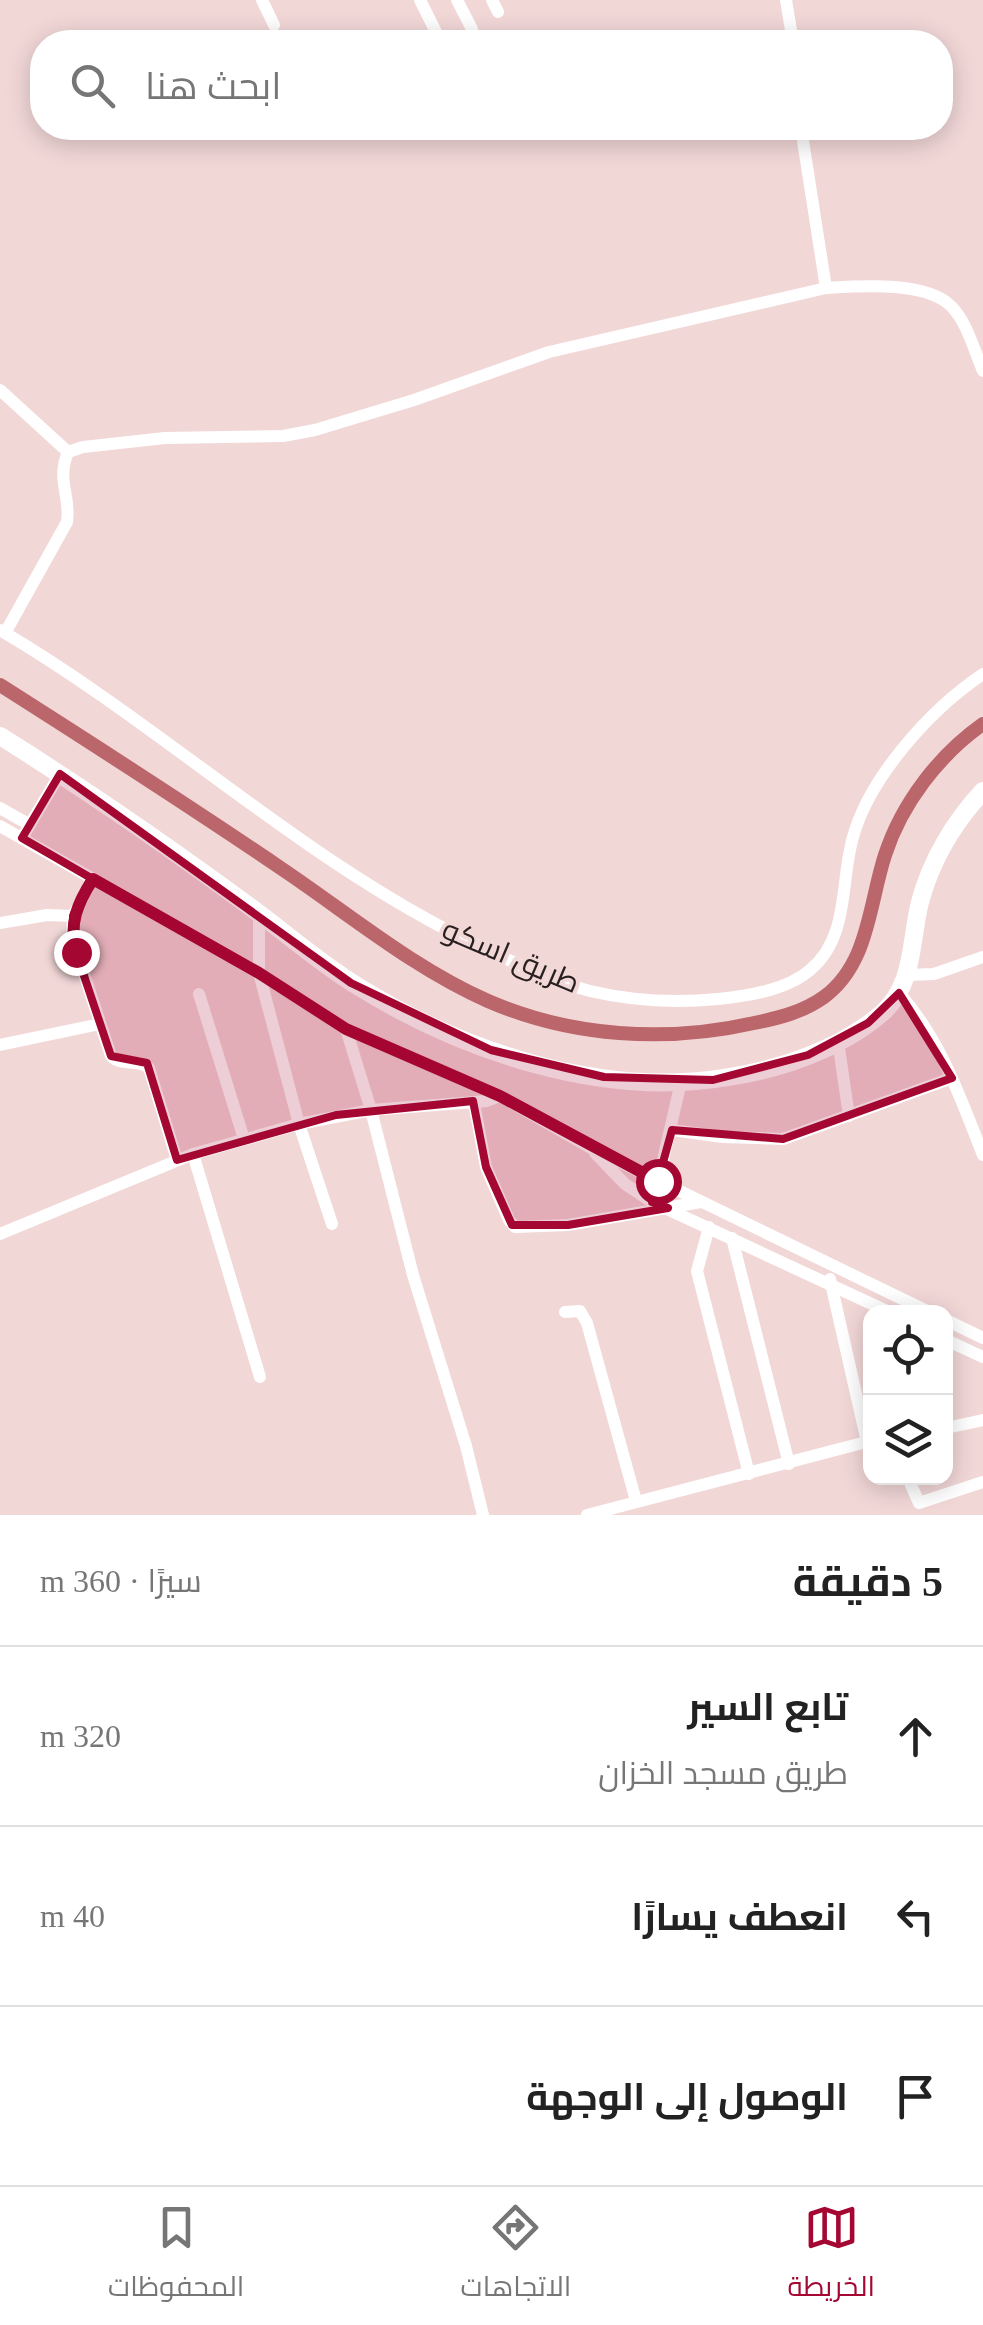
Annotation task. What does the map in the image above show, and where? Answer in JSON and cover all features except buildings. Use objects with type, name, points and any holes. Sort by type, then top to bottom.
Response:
[{"type":"street","points":[[262,0],[274,25]]},
{"type":"street","points":[[420,0],[435,30]]},
{"type":"street","points":[[457,0],[472,29]]},
{"type":"street","points":[[786,0],[791,30]]},
{"type":"street","points":[[803,140],[826,288]]},
{"type":"street","points":[[68,452],[165,438],[283,436],[315,430],[548,352],[826,288],[911,290],[949,304],[961,320],[983,371]]},
{"type":"street","points":[[0,390],[68,452]]},
{"type":"street","points":[[2,631],[66,522],[67,504],[61,478],[68,452]]},
{"type":"street","name":"طريق اسكو","points":[[2,631],[116,706],[343,868],[413,912],[545,977],[591,991],[687,1002],[747,994],[793,981],[820,961],[837,930],[845,868],[868,800],[886,769],[910,741],[960,691],[983,674]]},
{"type":"street","points":[[0,736],[60,774],[384,1003],[454,1036],[566,1070],[642,1082],[714,1080],[778,1066],[838,1041],[880,1014],[907,975],[921,899],[930,873],[956,824],[983,791]]},
{"type":"street","points":[[22,838],[60,774]]},
{"type":"street","points":[[0,808],[30,825]]},
{"type":"street","points":[[0,826],[259,973],[346,1029],[500,1096],[591,1148],[915,1305]]},
{"type":"street","points":[[93,879],[73,916],[76,952],[115,1060],[142,1063],[148,1068],[177,1160]]},
{"type":"street","points":[[259,913],[259,973],[332,1224]]},
{"type":"street","points":[[0,923],[48,915],[73,916]]},
{"type":"street","points":[[907,975],[934,974],[983,957]]},
{"type":"street","points":[[898,993],[930,1032],[983,1155]]},
{"type":"street","points":[[199,994],[244,1138]]},
{"type":"street","points":[[0,1044],[100,1024]]},
{"type":"street","points":[[346,1029],[483,1515]]},
{"type":"street","points":[[838,1041],[849,1116]]},
{"type":"street","points":[[672,1130],[736,1138],[783,1138],[952,1078]]},
{"type":"street","points":[[658,1181],[681,1082]]},
{"type":"street","points":[[0,1234],[177,1160],[244,1138],[371,1110],[474,1102],[500,1096]]},
{"type":"street","points":[[474,1102],[486,1167],[515,1226],[568,1226],[702,1202]]},
{"type":"street","points":[[591,1148],[625,1184],[668,1208],[874,1305]]},
{"type":"street","points":[[193,1154],[260,1377]]},
{"type":"street","points":[[710,1227],[697,1270],[749,1474]]},
{"type":"street","points":[[732,1238],[789,1464]]},
{"type":"street","points":[[826,1263],[863,1417]]},
{"type":"street","points":[[565,1312],[580,1311],[587,1323],[636,1501]]},
{"type":"street","points":[[953,1323],[983,1338]]},
{"type":"street","points":[[953,1343],[983,1358]]},
{"type":"street","points":[[953,1426],[983,1420]]},
{"type":"street","points":[[587,1515],[863,1444]]},
{"type":"street","points":[[911,1485],[921,1509],[983,1482]]},
{"type":"highlighted area","points":[[60,774],[351,983],[491,1050],[604,1077],[713,1080],[808,1055],[868,1023],[899,993],[952,1078],[783,1139],[672,1130],[652,1202],[668,1208],[568,1225],[512,1225],[486,1167],[473,1101],[336,1115],[177,1160],[147,1063],[111,1056],[76,952],[73,916],[91,878],[22,838]]},
{"type":"waterway","points":[[0,685],[285,871],[384,941],[461,988],[520,1013],[619,1033],[721,1029],[790,1014],[824,997],[839,983],[859,950],[885,855],[901,817],[937,765],[983,724]]},
{"type":"route","points":[[76,952],[73,916],[93,879],[259,973],[346,1029],[500,1096],[658,1181]]}]
